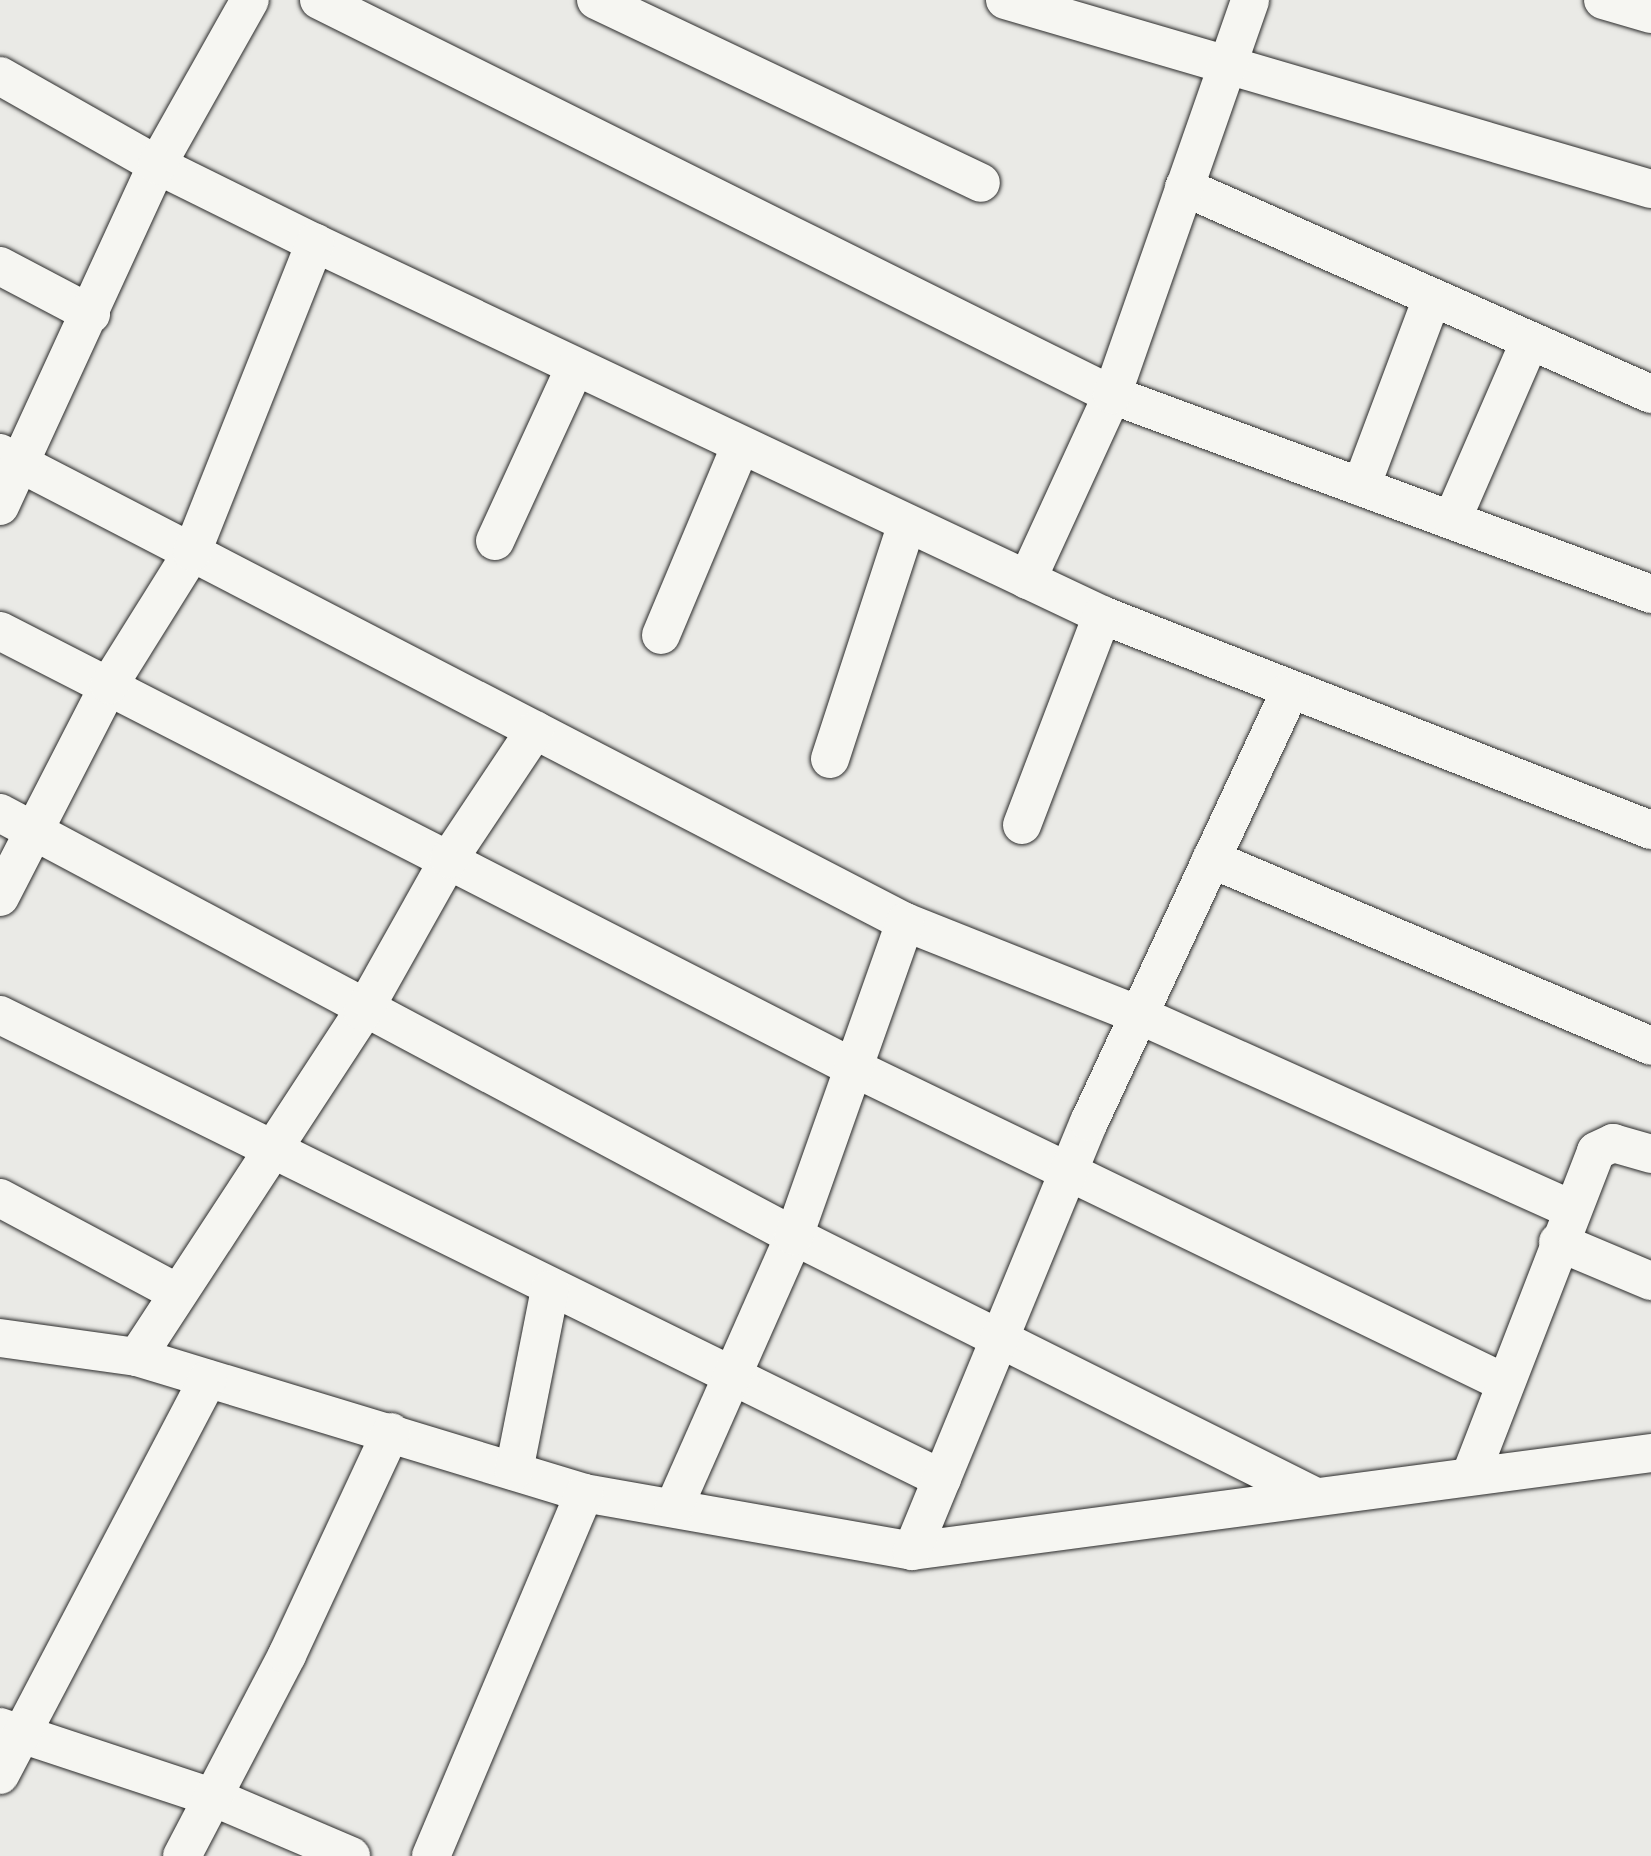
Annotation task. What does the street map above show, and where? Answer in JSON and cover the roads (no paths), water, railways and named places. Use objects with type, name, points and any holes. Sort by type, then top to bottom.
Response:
[{"type":"street","points":[[0,506],[10,458],[91,314],[157,165],[250,0]]},
{"type":"street","points":[[319,0],[1112,394],[1651,594]]},
{"type":"street","points":[[596,0],[981,183]]},
{"type":"street","points":[[1005,0],[1228,62],[1651,189]]},
{"type":"street","points":[[1027,580],[1112,394],[1250,0]]},
{"type":"street","points":[[1603,0],[1651,14]]},
{"type":"street","points":[[0,76],[157,165],[315,243],[574,369],[1102,615],[1651,830]]},
{"type":"street","points":[[1184,187],[1651,394]]},
{"type":"street","points":[[0,897],[109,685],[192,552],[315,243]]},
{"type":"street","points":[[0,266],[91,314]]},
{"type":"street","points":[[1361,487],[1432,298]]},
{"type":"street","points":[[1452,520],[1530,341]]},
{"type":"street","points":[[495,541],[574,369]]},
{"type":"street","points":[[661,635],[740,447]]},
{"type":"street","points":[[10,458],[905,922],[1139,1015],[1564,1225],[1651,1281]]},
{"type":"street","points":[[830,759],[907,524]]},
{"type":"street","points":[[1022,825],[1102,615]]},
{"type":"street","points":[[0,631],[853,1068],[1505,1383]]},
{"type":"street","points":[[912,1551],[1069,1171],[1290,690]]},
{"type":"street","points":[[137,1357],[363,1012],[449,859],[535,730]]},
{"type":"street","points":[[0,813],[363,1012],[794,1236],[1312,1495]]},
{"type":"street","points":[[1211,859],[1651,1046]]},
{"type":"street","points":[[674,1507],[734,1378],[794,1236],[905,922]]},
{"type":"street","points":[[0,1015],[271,1153],[942,1479]]},
{"type":"street","points":[[1471,1474],[1564,1225],[1604,1145],[1651,1154]]},
{"type":"street","points":[[0,1198],[178,1293]]},
{"type":"street","points":[[514,1471],[550,1290]]},
{"type":"street","points":[[0,1338],[137,1357],[391,1432],[584,1493],[912,1551],[1312,1495],[1651,1453]]},
{"type":"street","points":[[0,1775],[10,1732],[208,1379]]},
{"type":"street","points":[[182,1856],[215,1798],[391,1432]]},
{"type":"street","points":[[431,1856],[584,1493]]},
{"type":"street","points":[[10,1732],[215,1798],[351,1856]]}]
